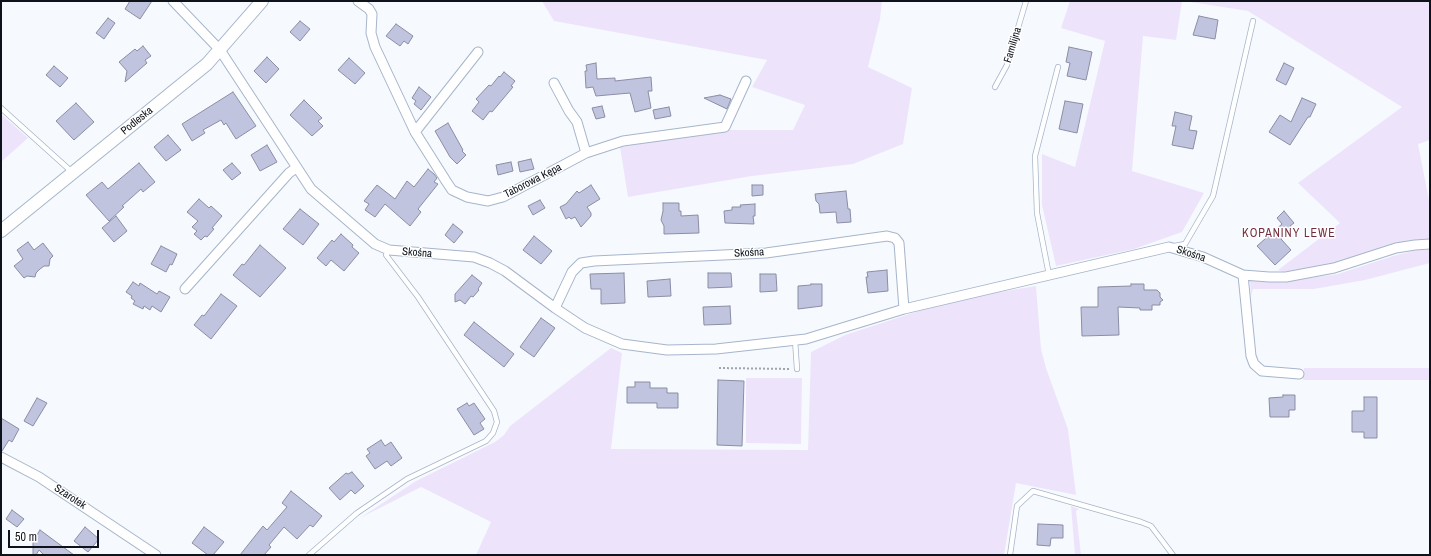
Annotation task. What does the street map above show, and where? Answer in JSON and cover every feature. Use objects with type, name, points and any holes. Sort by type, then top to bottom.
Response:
[{"type":"street","name":"Skośna","points":[[173,1],[220,50],[311,189],[375,244],[389,250],[474,257],[505,271],[585,328],[622,344],[666,350],[716,349],[806,339],[904,310],[1169,247],[1202,257],[1243,275],[1259,277],[1286,277],[1334,268],[1396,248],[1430,244]]},
{"type":"street","name":"Podleska","points":[[1,231],[207,64],[262,1]]},
{"type":"street","name":"Taborowa Kępa","points":[[358,1],[369,9],[372,14],[371,33],[375,47],[415,132],[452,190],[467,197],[488,200],[503,197],[586,153],[623,141],[725,127],[746,81]]},
{"type":"street","points":[[415,132],[478,52]]},
{"type":"street","points":[[554,83],[569,111],[577,122],[586,153]]},
{"type":"street","points":[[185,289],[289,173],[296,168]]},
{"type":"street","name":"Skośna","points":[[555,308],[572,272],[580,263],[594,261],[766,253],[887,236],[895,238],[899,242],[904,310]]},
{"type":"street","points":[[1243,275],[1251,356],[1254,364],[1262,371],[1299,374]]},
{"type":"street","name":"Szarotek","points":[[1,457],[39,477],[156,555]]},
{"type":"lane","name":"Familijna","points":[[995,87],[1007,65],[1026,1]]},
{"type":"lane","points":[[1169,247],[1185,244],[1213,196],[1253,21]]},
{"type":"lane","points":[[1049,275],[1037,213],[1035,156],[1058,67]]},
{"type":"lane","points":[[1,108],[73,173]]},
{"type":"lane","points":[[309,555],[357,513],[407,479],[486,441],[493,433],[497,422],[494,411],[427,309],[386,255],[389,250]]},
{"type":"lane","points":[[796,340],[797,369]]},
{"type":"lane","points":[[1010,555],[1017,506],[1033,491],[1151,526],[1173,555]]},
{"type":"path","points":[[719,368],[797,369]]},
{"type":"shaded area","points":[[542,1],[882,1],[880,19],[868,67],[912,88],[903,144],[853,164],[752,176],[628,197],[620,147],[728,130],[793,130],[805,105],[752,87],[767,60],[554,21]]},
{"type":"shaded area","points":[[1070,1],[1182,1],[1176,40],[1143,36],[1132,171],[1204,193],[1182,232],[1134,249],[1056,266],[1042,205],[1042,154],[1075,167],[1105,41],[1061,28]]},
{"type":"shaded area","points":[[1184,1],[1430,1],[1430,140],[1418,144],[1430,205],[1430,240],[1378,250],[1328,265],[1283,272],[1278,270],[1340,223],[1298,183],[1402,107],[1248,11]]},
{"type":"shaded area","points":[[1,114],[28,138],[1,162]]},
{"type":"shaded area","points":[[1417,250],[1430,250],[1430,263],[1365,280],[1314,289],[1253,289],[1251,296],[1250,281],[1302,279],[1338,274],[1393,256]]},
{"type":"shaded area","points":[[1036,286],[1041,349],[1046,368],[1068,429],[1076,495],[1016,483],[1004,555],[476,555],[491,522],[421,487],[360,518],[416,481],[495,442],[504,435],[510,426],[611,348],[622,353],[611,449],[808,450],[811,352],[845,335],[934,306],[993,293]]},
{"type":"shaded area","points":[[1304,368],[1430,368],[1430,380],[1303,380]]},
{"type":"shaded area","points":[[746,378],[802,378],[801,444],[746,443]]},
{"type":"shaded area","points":[[1071,506],[1079,509],[1076,511],[1081,555],[1075,555]]},
{"type":"building","points":[[130,1],[152,1],[140,19],[125,9]]},
{"type":"building","points":[[1199,16],[1218,20],[1215,39],[1193,35]]},
{"type":"building","points":[[108,18],[115,23],[104,39],[96,33]]},
{"type":"building","points":[[300,21],[310,29],[300,41],[290,32]]},
{"type":"building","points":[[396,24],[413,36],[408,44],[404,41],[400,46],[386,36]]},
{"type":"building","points":[[143,46],[151,56],[145,60],[147,63],[125,82],[127,71],[119,62],[135,49],[137,51]]},
{"type":"building","points":[[1069,47],[1092,52],[1086,80],[1067,76],[1070,63],[1066,62]]},
{"type":"building","points":[[267,57],[279,69],[266,83],[254,71]]},
{"type":"building","points":[[349,58],[365,73],[355,84],[338,70]]},
{"type":"building","points":[[596,63],[597,79],[615,78],[615,81],[651,77],[652,91],[648,91],[651,108],[635,112],[630,93],[596,96],[593,87],[586,88],[586,65]]},
{"type":"building","points":[[1284,63],[1294,68],[1286,85],[1276,80]]},
{"type":"building","points":[[54,66],[68,78],[60,87],[46,75]]},
{"type":"building","points":[[504,72],[515,81],[511,86],[513,87],[492,112],[490,111],[483,120],[472,111],[479,102],[476,99]]},
{"type":"building","points":[[419,87],[431,97],[421,110],[414,104],[416,101],[412,98]]},
{"type":"building","points":[[233,92],[256,126],[236,139],[226,123],[224,125],[221,120],[203,130],[205,133],[192,141],[182,124]]},
{"type":"building","points":[[720,95],[731,99],[727,109],[704,98]]},
{"type":"building","points":[[1302,98],[1316,104],[1310,117],[1308,117],[1290,145],[1269,132],[1280,115],[1291,122]]},
{"type":"building","points":[[304,100],[322,118],[318,121],[323,126],[312,136],[290,115]]},
{"type":"building","points":[[1065,101],[1083,104],[1077,133],[1059,129]]},
{"type":"building","points":[[76,103],[94,122],[74,140],[56,121]]},
{"type":"building","points":[[602,106],[605,117],[596,119],[592,108]]},
{"type":"building","points":[[669,107],[671,116],[655,119],[653,110]]},
{"type":"building","points":[[1175,112],[1192,116],[1189,130],[1197,131],[1193,149],[1172,145],[1176,126],[1172,126]]},
{"type":"building","points":[[448,123],[463,150],[462,151],[466,155],[457,164],[450,157],[435,131]]},
{"type":"building","points":[[168,135],[181,150],[166,161],[154,147]]},
{"type":"building","points":[[267,145],[277,162],[260,171],[251,155]]},
{"type":"building","points":[[531,159],[534,169],[520,172],[518,162]]},
{"type":"building","points":[[511,162],[513,171],[498,175],[496,165]]},
{"type":"building","points":[[139,163],[155,182],[143,192],[141,189],[122,206],[124,207],[109,221],[86,195],[102,182],[108,189]]},
{"type":"building","points":[[232,163],[241,173],[232,180],[223,170]]},
{"type":"building","points":[[428,169],[437,178],[434,182],[438,184],[418,209],[421,212],[410,226],[385,204],[375,217],[365,210],[369,204],[364,201],[377,185],[395,199],[407,181],[414,187]]},
{"type":"building","points":[[591,185],[600,199],[587,207],[591,213],[591,216],[581,227],[575,217],[571,219],[569,217],[566,219],[560,207],[566,204],[577,191],[579,193]]},
{"type":"building","points":[[752,185],[763,185],[763,195],[752,196]]},
{"type":"building","points":[[846,191],[851,222],[837,223],[836,212],[820,213],[819,204],[816,201],[815,194]]},
{"type":"building","points":[[199,199],[209,208],[211,206],[222,216],[207,237],[205,236],[201,240],[194,234],[197,231],[192,227],[198,221],[187,212]]},
{"type":"building","points":[[540,200],[545,208],[533,215],[528,206]]},
{"type":"building","points":[[663,203],[679,203],[679,211],[681,211],[681,216],[698,215],[699,233],[664,234],[664,226],[661,220]]},
{"type":"building","points":[[755,204],[755,216],[753,216],[754,224],[725,223],[724,211],[732,210],[732,207],[741,207],[740,205]]},
{"type":"building","points":[[300,209],[319,224],[303,245],[283,229]]},
{"type":"building","points":[[1284,211],[1294,223],[1290,226],[1292,229],[1281,239],[1291,250],[1275,265],[1257,246],[1282,224],[1277,218]]},
{"type":"building","points":[[116,216],[127,231],[114,242],[102,228]]},
{"type":"building","points":[[453,224],[463,232],[454,243],[445,235]]},
{"type":"building","points":[[341,234],[359,253],[344,271],[331,260],[326,266],[317,258],[332,240],[334,242]]},
{"type":"building","points":[[534,236],[552,251],[541,264],[523,250]]},
{"type":"building","points":[[28,242],[34,250],[43,243],[53,256],[50,259],[49,266],[44,266],[40,269],[36,273],[35,277],[27,276],[24,278],[14,266],[23,259],[17,250]]},
{"type":"building","points":[[260,245],[286,268],[260,297],[233,275],[242,264],[244,265]]},
{"type":"building","points":[[161,246],[177,254],[172,265],[170,264],[166,272],[151,264]]},
{"type":"building","points":[[887,270],[888,291],[868,293],[866,277],[868,277],[867,272]]},
{"type":"building","points":[[624,273],[625,303],[601,304],[601,289],[591,289],[590,274]]},
{"type":"building","points":[[708,273],[731,273],[732,287],[708,288]]},
{"type":"building","points":[[760,274],[776,274],[777,291],[760,292]]},
{"type":"building","points":[[472,275],[482,283],[478,289],[479,290],[473,297],[471,296],[465,304],[460,300],[455,302],[455,294]]},
{"type":"building","points":[[670,279],[671,296],[648,297],[647,281]]},
{"type":"building","points":[[133,282],[139,286],[140,283],[157,294],[159,291],[170,297],[161,312],[152,306],[150,310],[144,306],[143,309],[133,304],[135,301],[131,298],[132,296],[126,292]]},
{"type":"building","points":[[822,284],[822,306],[798,309],[798,286]]},
{"type":"building","points":[[1131,284],[1144,284],[1144,290],[1157,290],[1163,300],[1160,302],[1160,305],[1152,305],[1152,310],[1118,307],[1119,335],[1082,336],[1081,307],[1098,307],[1098,287],[1131,286]]},
{"type":"building","points":[[221,294],[237,306],[211,339],[194,325],[202,315],[204,316]]},
{"type":"building","points":[[730,306],[731,324],[704,325],[703,307]]},
{"type":"building","points":[[541,318],[555,328],[534,357],[520,347]]},
{"type":"building","points":[[474,322],[514,354],[504,367],[464,335]]},
{"type":"building","points":[[718,380],[744,381],[742,446],[717,445]]},
{"type":"building","points":[[635,382],[650,382],[650,388],[667,388],[667,393],[678,393],[678,408],[657,408],[657,403],[627,403],[627,387],[635,387]]},
{"type":"building","points":[[1283,395],[1295,395],[1295,410],[1289,410],[1289,417],[1270,417],[1269,398],[1283,397]]},
{"type":"building","points":[[1364,397],[1377,397],[1377,438],[1364,438],[1364,432],[1352,432],[1352,411],[1364,411]]},
{"type":"building","points":[[37,398],[47,403],[33,426],[24,421]]},
{"type":"building","points":[[467,403],[469,406],[474,403],[485,419],[480,423],[484,429],[474,435],[457,409]]},
{"type":"building","points":[[1,418],[19,429],[12,442],[9,440],[2,451],[1,451]]},
{"type":"building","points":[[381,440],[385,446],[391,442],[402,458],[391,466],[387,461],[375,469],[366,456],[370,453],[367,449]]},
{"type":"building","points":[[352,472],[364,486],[355,494],[351,490],[340,500],[329,488],[346,473],[348,474]]},
{"type":"building","points":[[291,491],[322,516],[313,527],[310,525],[297,539],[284,527],[269,545],[271,547],[264,555],[240,555],[263,526],[267,530],[287,507],[282,503]]},
{"type":"building","points":[[12,510],[24,519],[17,527],[6,519]]},
{"type":"building","points":[[1038,524],[1063,525],[1063,538],[1051,538],[1050,546],[1037,545]]},
{"type":"building","points":[[85,527],[99,539],[88,552],[74,541]]},
{"type":"building","points":[[204,527],[224,542],[213,555],[208,555],[192,543]]},
{"type":"building","points":[[40,530],[74,555],[44,555],[39,550],[36,555],[33,555],[33,541]]},
{"type":"district","name":"KOPANINY LEWE","points":[[1289,234]]}]
